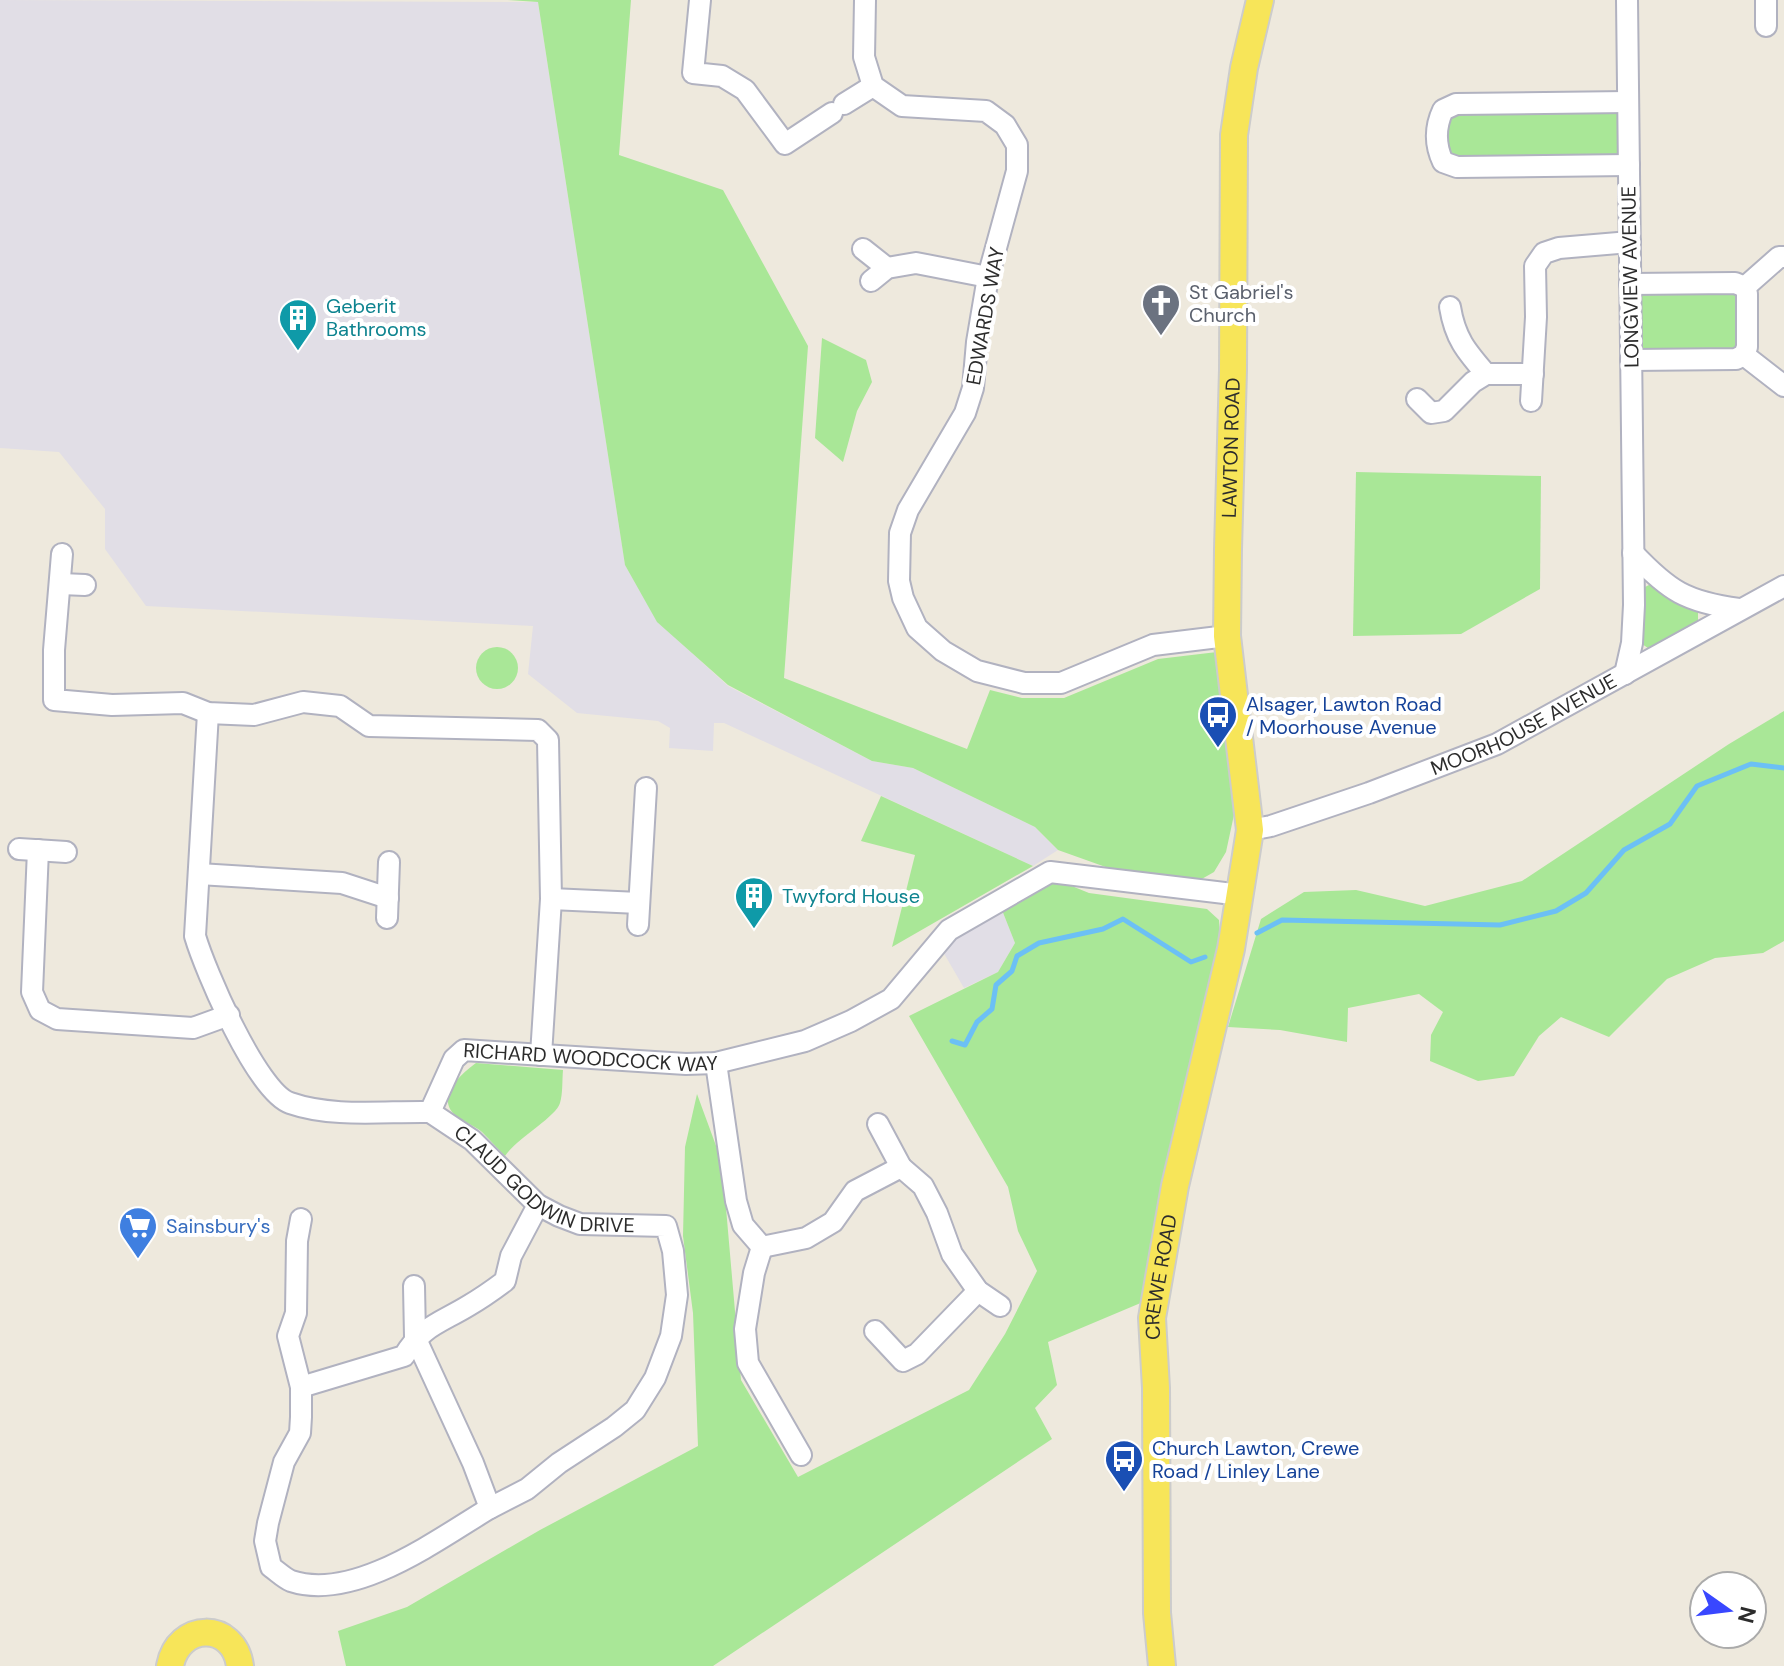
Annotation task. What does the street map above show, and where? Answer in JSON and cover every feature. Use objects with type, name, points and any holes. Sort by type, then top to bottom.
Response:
[{"type":"main road","name":"LAWTON ROAD","points":[[1241,895],[1250,830],[1227,636],[1234,135],[1244,68],[1260,0]]},
{"type":"main road","name":"CREWE ROAD","points":[[1162,1666],[1157,1613],[1156,1388],[1152,1318],[1175,1186],[1224,984],[1241,895]]},
{"type":"main road","points":[[170,1666],[179,1644],[188,1637],[209,1632],[229,1641],[240,1666]]},
{"type":"street","points":[[700,0],[693,73],[722,76],[745,90],[785,144],[873,86],[864,57],[865,0]]},
{"type":"street","name":"LONGVIEW AVENUE","points":[[1625,674],[1632,643],[1633,553],[1627,0]]},
{"type":"street","points":[[1766,0],[1766,26]]},
{"type":"street","name":"EDWARDS WAY","points":[[873,86],[902,106],[986,111],[1005,125],[1017,145],[1017,171],[988,277],[973,388],[965,413],[908,510],[900,533],[899,581],[917,628],[943,651],[977,671],[1024,683],[1061,683],[1153,645],[1227,636]]},
{"type":"street","points":[[1628,102],[1456,104],[1443,110],[1437,122],[1437,150],[1443,162],[1457,167],[1629,165]]},
{"type":"street","points":[[1531,401],[1535,266],[1544,253],[1559,248],[1630,242]]},
{"type":"street","points":[[863,249],[879,274],[916,263],[988,277]]},
{"type":"street","points":[[1745,287],[1779,257],[1784,257]]},
{"type":"street","points":[[1630,284],[1735,283],[1745,287]]},
{"type":"street","points":[[1744,355],[1747,334],[1745,287]]},
{"type":"street","points":[[1450,307],[1454,330],[1486,374]]},
{"type":"street","points":[[1631,360],[1736,359],[1744,355]]},
{"type":"street","points":[[1744,355],[1784,386]]},
{"type":"street","points":[[1417,399],[1431,413],[1444,411],[1473,382],[1486,374],[1533,374]]},
{"type":"street","points":[[1633,553],[1653,575],[1679,594],[1705,605],[1739,609]]},
{"type":"street","points":[[62,554],[54,650],[54,700],[112,705],[183,703],[208,713],[254,715],[303,702],[340,706],[369,726],[538,730],[551,726],[548,740],[551,899],[541,1055]]},
{"type":"street","points":[[61,584],[85,585]]},
{"type":"street","name":"MOORHOUSE AVENUE","points":[[1250,830],[1271,826],[1369,793],[1497,744],[1784,586]]},
{"type":"street","points":[[208,713],[195,936],[204,966],[265,1082],[287,1102],[325,1110],[430,1112]]},
{"type":"street","points":[[638,925],[646,788]]},
{"type":"street","points":[[66,852],[29,850],[32,992],[40,1010],[57,1019],[193,1028],[229,1015]]},
{"type":"street","points":[[199,874],[342,883],[387,908],[389,862]]},
{"type":"street","name":"RICHARD WOODCOCK WAY","points":[[430,1112],[454,1059],[464,1050],[686,1064],[716,1063],[805,1041],[891,999],[949,930],[1050,872],[1241,895]]},
{"type":"street","points":[[551,899],[639,903]]},
{"type":"street","points":[[716,1063],[736,1201],[743,1225],[762,1247]]},
{"type":"street","name":"CLAUD GODWIN DRIVE","points":[[301,1387],[300,1433],[284,1462],[265,1541],[271,1567],[290,1580],[332,1584],[385,1571],[527,1489],[635,1410],[655,1378],[671,1336],[677,1295],[666,1216],[580,1224],[538,1205],[472,1140],[430,1112]]},
{"type":"street","points":[[878,1124],[901,1167],[923,1186],[952,1254],[978,1291],[1000,1306]]},
{"type":"street","points":[[762,1247],[806,1238],[833,1222],[855,1191],[901,1167]]},
{"type":"street","points":[[301,1219],[297,1241],[296,1313],[288,1336],[301,1387],[404,1356],[415,1337],[505,1281],[511,1256],[538,1205]]},
{"type":"street","points":[[762,1247],[754,1273],[745,1329],[748,1363],[801,1455]]},
{"type":"street","points":[[414,1286],[415,1337],[473,1463],[490,1508]]},
{"type":"street","points":[[875,1331],[903,1361],[917,1354],[978,1291]]},
{"type":"shaded area","points":[[0,0],[538,2],[625,565],[657,621],[728,686],[872,761],[913,768],[1035,827],[1058,850],[1033,866],[724,723],[714,723],[713,751],[669,748],[670,728],[658,721],[577,713],[528,674],[533,626],[146,606],[105,549],[105,509],[59,452],[0,448]]},
{"type":"shaded area","points":[[1002,910],[1015,943],[998,972],[964,988],[942,950],[954,938]]},
{"type":"green space","points":[[508,0],[631,0],[619,155],[723,190],[808,346],[784,678],[967,749],[990,690],[1022,698],[1064,698],[1158,659],[1217,652],[1235,810],[1226,852],[1214,872],[1200,880],[1114,870],[1058,850],[1035,827],[913,768],[872,761],[728,685],[657,622],[625,565],[538,2]]},
{"type":"green space","points":[[1622,107],[1623,160],[1447,158],[1447,114]]},
{"type":"green space","points":[[1638,289],[1740,291],[1740,351],[1639,355]]},
{"type":"green space","points":[[822,338],[866,360],[872,382],[857,411],[843,462],[815,438]]},
{"type":"green space","points":[[1356,472],[1541,476],[1540,589],[1461,634],[1353,636]]},
{"type":"green space","points":[[1651,584],[1698,612],[1698,623],[1651,650],[1642,644],[1643,588]]},
{"type":"green space","points":[[497,647],[512,653],[518,668],[512,683],[497,689],[482,683],[476,668],[482,653]]},
{"type":"green space","points":[[1784,711],[1784,941],[1763,953],[1715,958],[1667,979],[1609,1037],[1561,1017],[1539,1036],[1514,1076],[1478,1081],[1430,1061],[1431,1035],[1443,1012],[1419,994],[1348,1008],[1347,1042],[1280,1030],[1228,1027],[1261,919],[1304,892],[1356,890],[1425,906],[1522,881]]},
{"type":"green space","points":[[881,796],[1033,866],[892,947],[915,855],[861,841]]},
{"type":"green space","points":[[1047,876],[1089,893],[1207,909],[1219,920],[1220,935],[1143,1302],[1048,1342],[1057,1385],[1035,1408],[1052,1439],[713,1666],[346,1666],[338,1631],[407,1607],[540,1530],[698,1446],[693,1313],[683,1236],[685,1147],[697,1094],[722,1162],[741,1380],[798,1477],[969,1390],[1005,1334],[1037,1271],[1018,1231],[1008,1187],[909,1016],[998,972],[1015,943],[1002,910]]},
{"type":"green space","points":[[476,1063],[563,1070],[562,1095],[557,1109],[505,1156],[482,1132],[455,1115],[450,1108],[449,1093],[453,1086]]},
{"type":"waterway","points":[[1257,933],[1282,920],[1500,925],[1556,911],[1586,893],[1624,850],[1670,824],[1697,786],[1751,764],[1784,768]]},
{"type":"waterway","points":[[952,1041],[965,1045],[977,1022],[992,1009],[996,985],[1012,971],[1017,956],[1039,943],[1103,929],[1123,919],[1191,962],[1205,957]]},
{"type":"place","name":"St Gabriel's Church","points":[[1161,337]]},
{"type":"place","name":"Geberit Bathrooms","points":[[298,352]]},
{"type":"place","name":"Alsager, Lawton Road / Moorhouse Avenue","points":[[1218,749]]},
{"type":"place","name":"Twyford House","points":[[754,930]]},
{"type":"place","name":"Sainsbury's","points":[[138,1260]]},
{"type":"place","name":"Church Lawton, Crewe Road / Linley Lane","points":[[1124,1493]]}]
